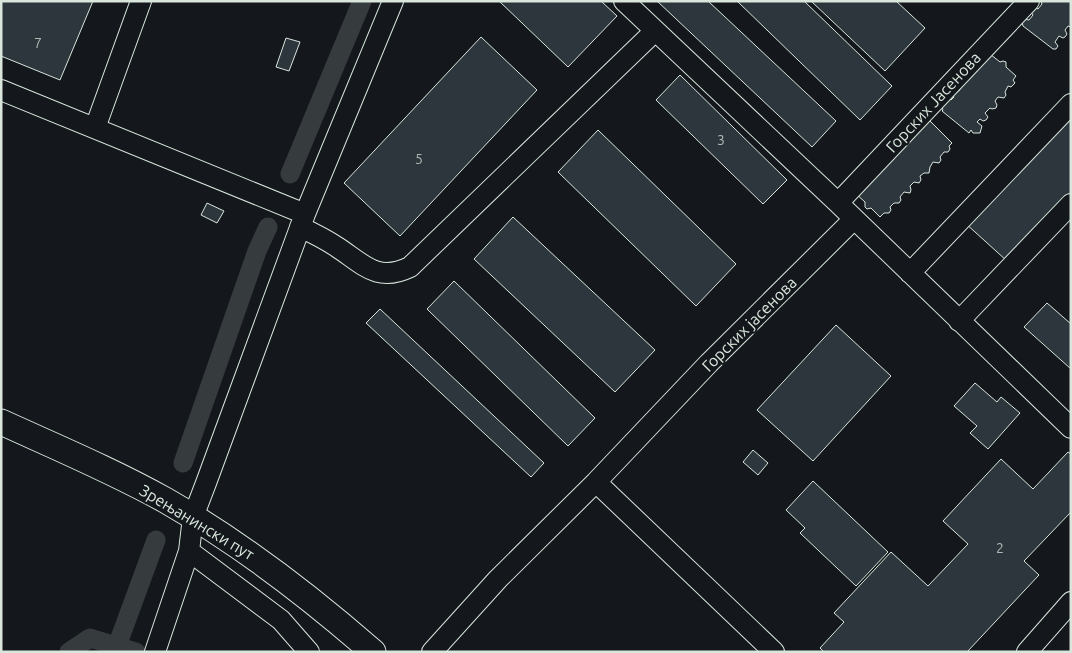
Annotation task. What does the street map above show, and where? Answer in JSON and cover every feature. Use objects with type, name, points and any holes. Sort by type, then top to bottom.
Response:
[{"type":"main road","name":"Зрењанински пут","points":[[1,422],[107,470],[193,517],[246,551],[292,584],[373,652]]},
{"type":"street","points":[[95,128],[141,1]]},
{"type":"street","points":[[156,647],[189,551],[193,517],[302,220],[393,1]]},
{"type":"street","points":[[624,1],[838,203],[1071,428]]},
{"type":"street","name":"Горских Јасенова","points":[[838,203],[1030,1]]},
{"type":"street","points":[[1,90],[95,128],[302,220],[370,271],[395,273],[410,267],[655,31]]},
{"type":"street","points":[[910,274],[1071,104]]},
{"type":"street","points":[[959,321],[1071,204]]},
{"type":"street","name":"Горских јасенова","points":[[432,652],[498,580],[596,482],[709,363],[854,219]]},
{"type":"street","points":[[596,482],[774,652]]},
{"type":"street","points":[[189,551],[281,620],[309,652]]},
{"type":"street","points":[[1027,652],[1071,602]]},
{"type":"building","points":[[1,1],[93,1],[60,80],[1,56]]},
{"type":"building","points":[[499,1],[601,1],[617,16],[568,67]]},
{"type":"building","points":[[657,1],[708,1],[836,121],[812,147]]},
{"type":"building","points":[[737,1],[804,1],[892,86],[860,120]]},
{"type":"building","points":[[811,1],[896,1],[925,28],[885,71]]},
{"type":"building","points":[[1041,1],[1071,1],[1071,27],[1068,26],[1065,30],[1067,34],[1065,37],[1059,36],[1055,42],[1058,46],[1056,49],[1053,49],[1023,26],[1023,19],[1029,20],[1033,15],[1031,12],[1036,8],[1038,9],[1042,4]]},
{"type":"building","points":[[481,37],[537,90],[400,236],[344,183]]},
{"type":"building","points":[[286,38],[300,42],[289,71],[276,67]]},
{"type":"building","points":[[990,54],[1000,62],[1006,62],[1006,67],[1016,76],[1013,80],[1015,83],[1011,87],[1008,86],[1004,98],[998,97],[995,101],[996,108],[990,108],[985,113],[988,117],[986,120],[980,119],[977,122],[982,126],[980,133],[973,133],[971,130],[969,133],[942,111],[941,105],[954,97],[952,94],[957,90],[959,91],[965,79],[968,80]]},
{"type":"building","points":[[680,75],[787,180],[763,204],[656,100]]},
{"type":"building","points":[[1071,109],[1071,193],[1007,261],[964,222]]},
{"type":"building","points":[[928,119],[952,143],[949,146],[950,149],[940,157],[939,163],[933,162],[929,173],[924,173],[920,176],[921,180],[919,183],[914,182],[910,186],[910,193],[904,192],[900,197],[899,203],[894,203],[890,207],[889,213],[884,213],[880,217],[871,208],[867,209],[865,202],[855,193]]},
{"type":"building","points":[[598,130],[736,264],[696,306],[558,172]]},
{"type":"building","points":[[207,203],[224,211],[217,223],[201,215]]},
{"type":"building","points":[[513,217],[655,350],[615,392],[474,259]]},
{"type":"building","points":[[454,281],[595,418],[568,446],[427,309]]},
{"type":"building","points":[[1047,303],[1071,324],[1071,369],[1024,327]]},
{"type":"building","points":[[380,309],[544,463],[531,477],[366,323]]},
{"type":"building","points":[[836,325],[891,376],[813,461],[757,410]]},
{"type":"building","points":[[975,383],[997,402],[1001,397],[1020,413],[988,449],[970,433],[977,426],[954,406]]},
{"type":"building","points":[[753,450],[768,463],[758,475],[743,462]]},
{"type":"building","points":[[1068,452],[1071,454],[1071,512],[1024,561],[1039,575],[967,652],[824,652],[820,648],[844,622],[834,613],[891,552],[928,586],[968,544],[943,521],[1001,459],[1033,489]]},
{"type":"building","points":[[813,481],[888,552],[856,586],[800,533],[805,528],[786,510]]},
{"type":"waterway","points":[[290,174],[362,1]]},
{"type":"waterway","points":[[183,463],[257,251],[268,227]]},
{"type":"waterway","points":[[117,646],[156,540]]},
{"type":"waterway","points":[[69,652],[90,638],[136,652]]}]
